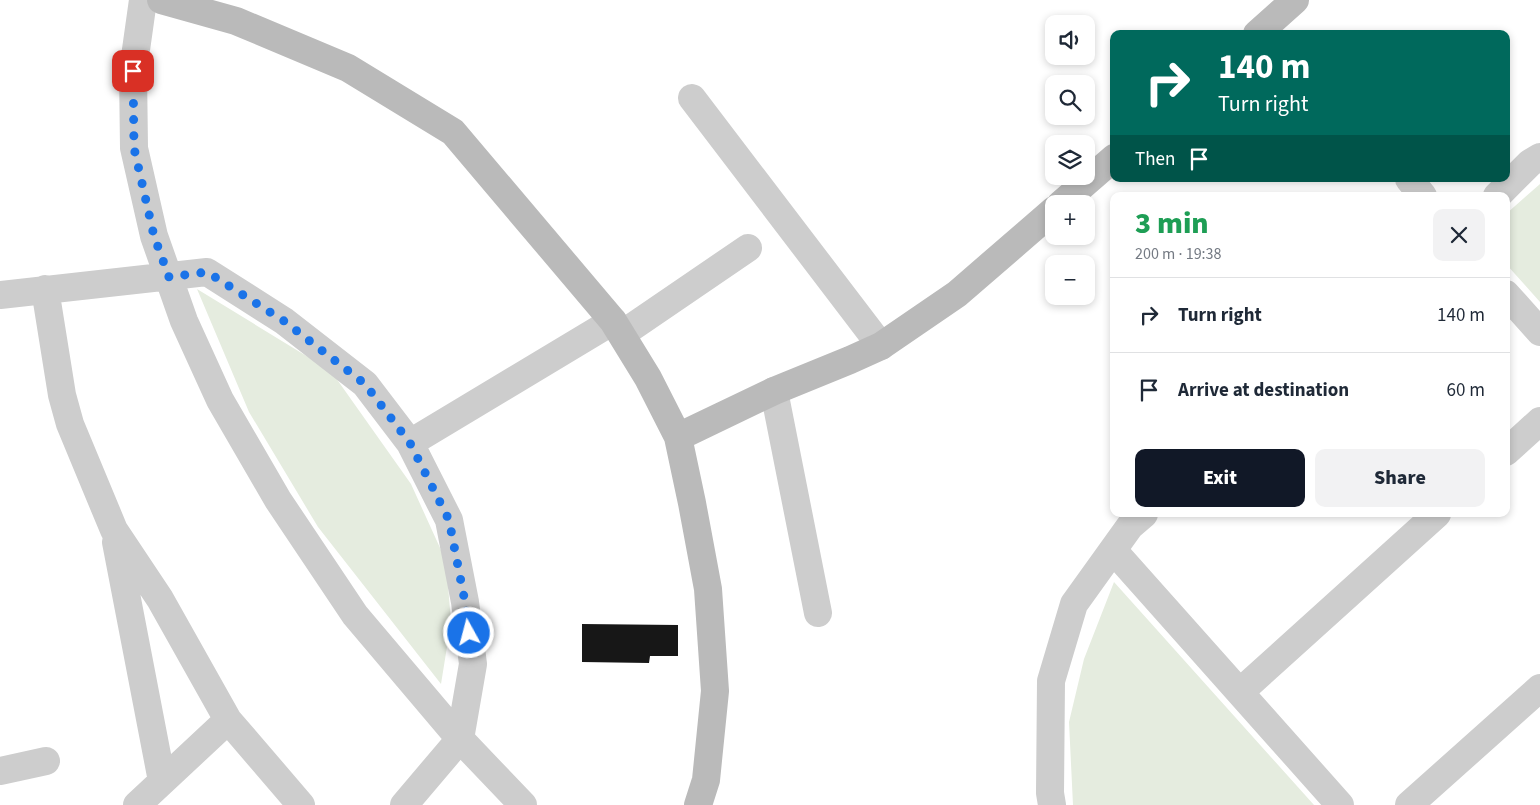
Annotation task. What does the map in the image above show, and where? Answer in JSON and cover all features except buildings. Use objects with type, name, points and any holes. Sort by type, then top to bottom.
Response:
[{"type":"street","points":[[143,0],[133,71],[134,148],[154,236],[184,321],[220,400],[278,500],[355,615],[460,739],[523,805]]},
{"type":"street","points":[[161,0],[199,5],[348,68],[452,132],[617,328],[648,378],[678,437],[708,589],[714,691],[706,780],[698,805]]},
{"type":"street","points":[[1261,30],[1295,0]]},
{"type":"street","points":[[692,98],[881,346]]},
{"type":"street","points":[[1501,192],[1530,163],[1540,157]]},
{"type":"street","points":[[1071,195],[1110,161]]},
{"type":"street","points":[[1411,182],[1420,192]]},
{"type":"street","points":[[678,437],[774,391],[881,346],[957,294],[1045,218]]},
{"type":"street","points":[[410,443],[617,328],[748,248]]},
{"type":"street","points":[[0,295],[207,272],[284,321],[365,384],[410,443],[449,520],[465,602],[473,664],[460,739],[404,805]]},
{"type":"street","points":[[45,289],[62,395],[70,424],[114,530],[160,599],[228,720],[301,805]]},
{"type":"street","points":[[1510,298],[1540,332]]},
{"type":"street","points":[[774,391],[818,613]]},
{"type":"street","points":[[1510,448],[1540,421]]},
{"type":"street","points":[[1052,805],[1050,793],[1051,681],[1074,604],[1130,526],[1140,517]]},
{"type":"street","points":[[1240,692],[1434,517]]},
{"type":"street","points":[[114,530],[162,782]]},
{"type":"street","points":[[1114,550],[1340,805]]},
{"type":"street","points":[[1409,805],[1540,688]]},
{"type":"street","points":[[137,805],[228,720]]},
{"type":"street","points":[[0,771],[46,761]]},
{"type":"shaded area","points":[[1540,184],[1540,302],[1510,268],[1510,210]]},
{"type":"shaded area","points":[[197,289],[331,371],[411,484],[446,561],[451,622],[441,684],[318,527],[249,412]]},
{"type":"shaded area","points":[[1114,582],[1314,805],[1073,805],[1069,722],[1084,659]]},
{"type":"route","points":[[133,71],[134,148],[154,236],[169,277],[207,272],[284,321],[365,384],[410,443],[449,520],[469,633]]}]
